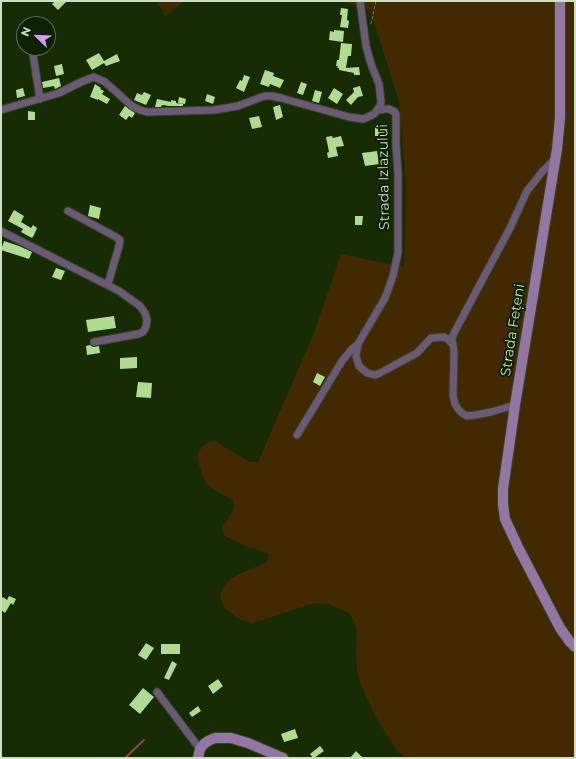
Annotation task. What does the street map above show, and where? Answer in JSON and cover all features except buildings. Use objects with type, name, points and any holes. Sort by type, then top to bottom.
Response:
[{"type":"street","points":[[360,1],[366,46],[379,84],[381,102],[378,110]]},
{"type":"street","name":"Strada Fețeni","points":[[560,1],[560,118],[556,158],[515,405],[503,489],[503,504],[505,519],[518,548],[560,628],[570,642],[575,646]]},
{"type":"street","points":[[33,56],[40,99]]},
{"type":"street","name":"Strada Izlazului","points":[[1,110],[59,93],[94,77],[105,82],[132,106],[147,112],[214,110],[238,106],[265,96],[281,98],[336,114],[363,119],[374,114],[378,110],[389,109],[395,112],[398,174],[398,254],[393,276],[385,298],[358,344],[342,361],[297,435]]},
{"type":"street","points":[[515,405],[475,416],[467,416],[458,409],[454,404],[453,394],[454,352],[452,338],[499,249],[527,191],[542,172],[556,158]]},
{"type":"street","points":[[68,211],[120,240],[108,284]]},
{"type":"street","points":[[1,231],[108,284],[140,306],[145,313],[147,320],[146,327],[143,332],[94,342]]},
{"type":"street","points":[[358,344],[356,356],[359,366],[367,373],[375,374],[390,368],[417,353],[431,338],[444,337],[452,345]]},
{"type":"street","points":[[157,692],[199,754],[204,744],[208,740],[224,738],[235,739],[248,743],[283,758]]},
{"type":"path","points":[[371,23],[376,1]]},
{"type":"shaded area","points":[[156,1],[184,1],[166,16]]},
{"type":"shaded area","points":[[337,1],[575,1],[575,758],[407,758],[398,752],[376,718],[361,685],[357,672],[357,631],[355,623],[349,613],[328,604],[314,603],[253,623],[236,617],[224,607],[221,600],[220,594],[224,586],[232,578],[267,562],[269,555],[224,536],[223,526],[233,511],[234,505],[232,500],[210,487],[205,482],[197,456],[199,451],[209,442],[215,441],[250,462],[258,462],[314,333],[341,254],[404,267],[406,183],[399,102],[370,12],[364,7]]},
{"type":"waterway","points":[[125,758],[144,740]]}]
